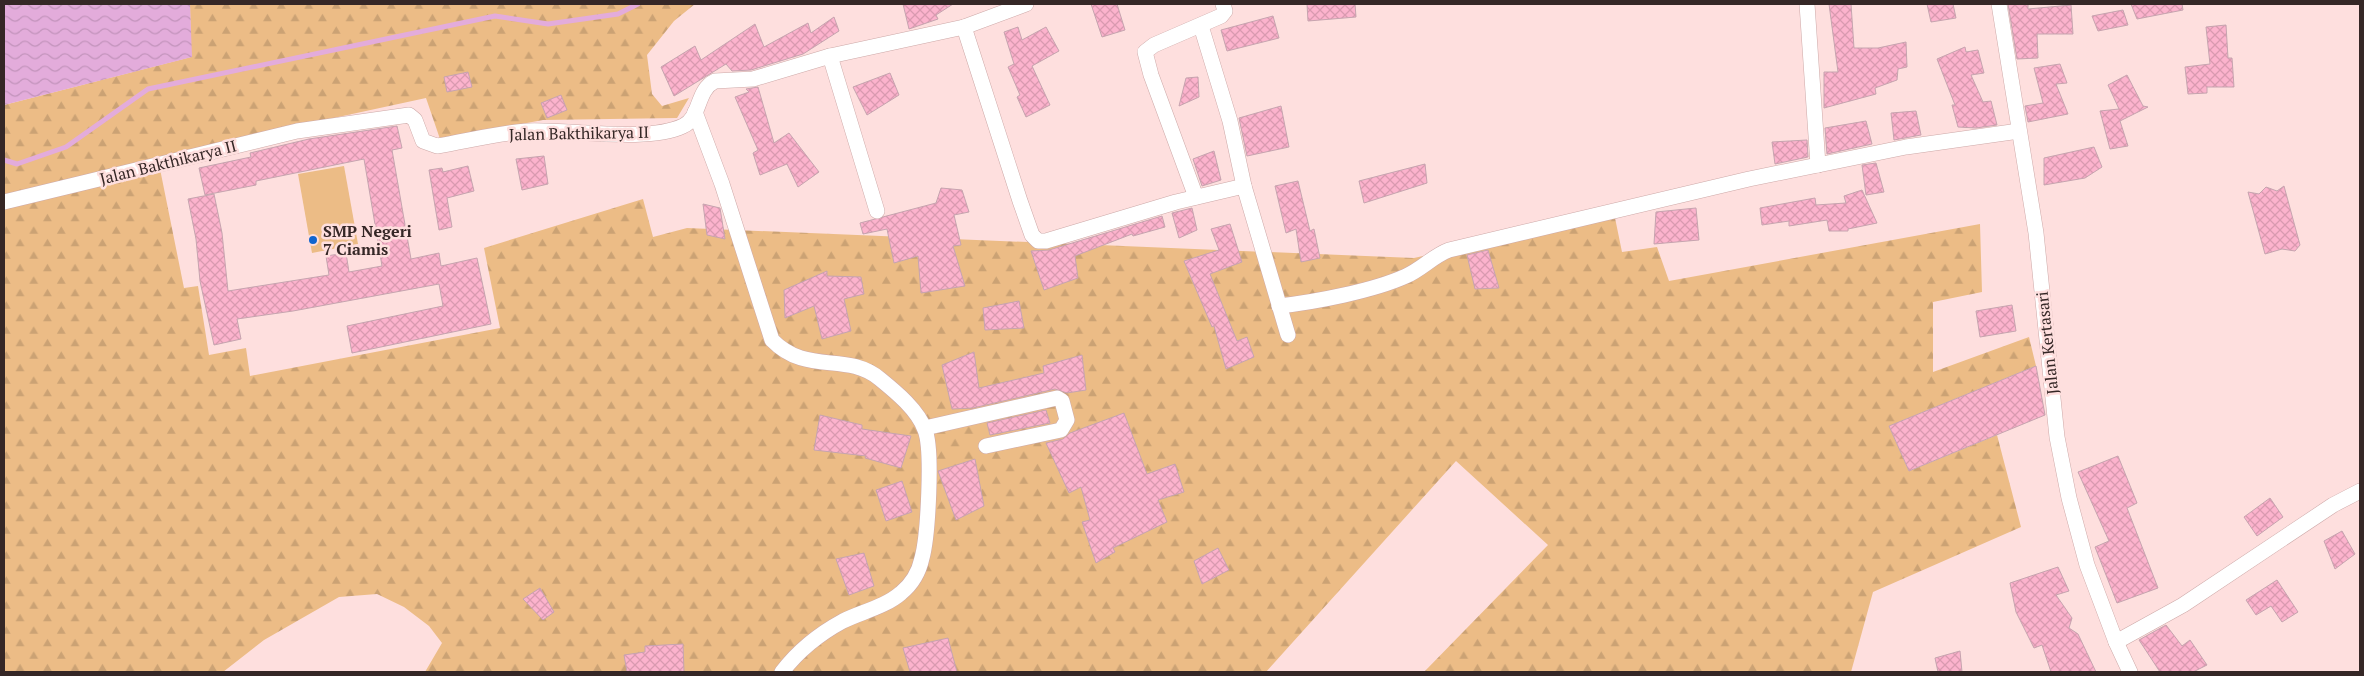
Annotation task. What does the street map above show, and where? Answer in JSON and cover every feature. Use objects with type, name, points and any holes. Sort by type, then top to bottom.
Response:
[{"type":"street","name":"Jalan Bakthikarya II","points":[[4,202],[297,130],[374,118],[411,116],[423,142],[437,146],[528,131],[636,133],[668,131],[686,124],[695,112],[704,91],[715,81],[753,80],[830,56],[964,27],[1026,4]]},
{"type":"street","points":[[1196,198],[1151,75],[1145,52],[1154,45],[1201,26],[1223,14],[1225,9],[1223,4]]},
{"type":"street","points":[[1807,4],[1818,165]]},
{"type":"street","name":"Jalan Kertasari","points":[[1999,4],[2036,233],[2057,437],[2069,498],[2087,565],[2116,642],[2130,672]]},
{"type":"street","points":[[1201,26],[1230,121],[1244,186],[1288,335]]},
{"type":"street","points":[[964,27],[1020,201],[1037,240],[1043,242],[1244,186]]},
{"type":"street","points":[[830,56],[877,211]]},
{"type":"street","points":[[695,112],[722,184],[772,340],[790,355],[807,361],[852,365],[867,370],[908,405],[925,428],[930,451],[923,556],[918,572],[900,594],[842,622],[796,654],[782,672]]},
{"type":"street","points":[[1279,306],[1311,302],[1393,281],[1414,272],[1438,254],[1449,250],[1657,199],[1906,147],[2019,131]]},
{"type":"street","points":[[925,428],[1057,398],[1062,401],[1067,420],[1061,430],[986,446]]},
{"type":"street","points":[[2116,642],[2183,605],[2333,506],[2360,491]]},
{"type":"green space","points":[[190,4],[695,4],[674,21],[647,55],[652,94],[662,106],[689,98],[677,118],[543,120],[440,139],[426,98],[227,141],[158,159],[184,288],[198,286],[209,355],[246,348],[250,376],[500,328],[484,248],[643,199],[653,237],[687,228],[1414,258],[1614,213],[1622,252],[1657,247],[1669,281],[1980,224],[1982,292],[1933,302],[1933,372],[2029,337],[2036,366],[1889,426],[1909,471],[1997,435],[2021,527],[1873,592],[1851,672],[1424,672],[1548,545],[1456,461],[1266,672],[425,672],[442,643],[429,626],[404,607],[377,594],[339,597],[264,640],[223,672],[4,672],[4,105],[191,57]]},
{"type":"green space","points":[[344,166],[358,244],[312,253],[298,174]]},
{"type":"water","points":[[4,4],[190,4],[192,57],[4,105]]},
{"type":"building","points":[[903,4],[953,4],[936,15],[938,19],[909,29]]},
{"type":"building","points":[[1091,4],[1117,4],[1125,30],[1102,37]]},
{"type":"building","points":[[1307,4],[1355,4],[1356,17],[1308,21]]},
{"type":"building","points":[[1829,4],[1851,4],[1854,48],[1878,48],[1906,42],[1907,67],[1898,69],[1897,80],[1875,88],[1876,94],[1824,108],[1824,72],[1838,72]]},
{"type":"building","points":[[1927,4],[1953,4],[1956,18],[1931,22]]},
{"type":"building","points":[[2008,4],[2028,4],[2028,9],[2071,5],[2073,34],[2037,34],[2038,58],[2017,59]]},
{"type":"building","points":[[2131,4],[2182,4],[2183,10],[2137,19]]},
{"type":"building","points":[[2123,10],[2128,25],[2098,31],[2092,16]]},
{"type":"building","points":[[1273,16],[1279,38],[1227,51],[1221,30]]},
{"type":"building","points":[[834,17],[839,31],[803,54],[751,70],[732,71],[726,64],[674,96],[661,67],[695,46],[701,60],[755,24],[764,47],[808,23],[811,33]]},
{"type":"building","points":[[2226,25],[2228,58],[2232,58],[2234,87],[2207,87],[2207,93],[2188,94],[2185,67],[2210,64],[2206,27]]},
{"type":"building","points":[[1018,27],[1022,40],[1046,27],[1059,51],[1032,66],[1050,105],[1026,117],[1017,97],[1020,95],[1008,67],[1014,64],[1004,32]]},
{"type":"building","points":[[1965,47],[1966,52],[1978,50],[1984,73],[1971,75],[1983,102],[1991,101],[1997,125],[1976,128],[1958,127],[1952,105],[1955,105],[1937,59]]},
{"type":"building","points":[[2060,64],[2067,83],[2056,84],[2068,114],[2028,122],[2025,106],[2043,103],[2034,68]]},
{"type":"building","points":[[468,72],[472,87],[447,92],[444,77]]},
{"type":"building","points":[[890,73],[899,95],[867,115],[853,87]]},
{"type":"building","points":[[2127,75],[2143,106],[2148,107],[2120,121],[2128,146],[2110,149],[2100,111],[2119,109],[2108,85]]},
{"type":"building","points":[[1198,77],[1199,97],[1179,106],[1186,78]]},
{"type":"building","points":[[758,87],[774,143],[789,133],[819,172],[798,187],[787,164],[760,175],[753,153],[758,150],[735,97],[749,92],[746,89]]},
{"type":"building","points":[[561,95],[567,110],[547,118],[541,103]]},
{"type":"building","points":[[1281,106],[1289,147],[1247,156],[1239,118]]},
{"type":"building","points":[[1916,111],[1921,135],[1894,140],[1891,113]]},
{"type":"building","points":[[1866,121],[1872,144],[1827,154],[1825,128]]},
{"type":"building","points":[[397,126],[402,148],[392,150],[411,259],[439,253],[441,266],[477,258],[491,324],[352,353],[347,326],[443,306],[439,284],[293,311],[237,319],[241,339],[214,345],[200,281],[196,239],[188,199],[214,194],[222,233],[228,291],[329,275],[326,256],[346,253],[349,272],[382,266],[364,159],[256,181],[256,185],[205,195],[199,168],[251,157],[250,153],[309,139]]},
{"type":"building","points":[[1807,140],[1808,157],[1775,164],[1772,142]]},
{"type":"building","points":[[2094,147],[2102,167],[2085,178],[2044,185],[2044,158]]},
{"type":"building","points":[[1214,151],[1221,180],[1202,186],[1193,159]]},
{"type":"building","points":[[544,156],[548,184],[522,190],[516,159]]},
{"type":"building","points":[[1876,163],[1884,192],[1866,195],[1862,165]]},
{"type":"building","points":[[1425,164],[1427,183],[1364,203],[1359,181]]},
{"type":"building","points":[[468,166],[474,191],[447,198],[452,227],[439,230],[429,170],[442,168],[443,172]]},
{"type":"building","points":[[1298,181],[1310,231],[1314,229],[1320,258],[1301,262],[1296,229],[1286,233],[1275,186]]},
{"type":"building","points":[[2284,186],[2300,245],[2295,251],[2282,249],[2265,254],[2248,192],[2259,194],[2266,187],[2277,191]]},
{"type":"building","points":[[941,188],[962,190],[969,212],[954,215],[961,245],[953,246],[965,286],[921,293],[918,256],[894,263],[887,229],[863,234],[860,223],[936,203]]},
{"type":"building","points":[[1862,190],[1877,223],[1848,229],[1848,231],[1829,231],[1827,220],[1789,226],[1789,221],[1762,225],[1760,208],[1815,198],[1816,205],[1846,203],[1844,196]]},
{"type":"building","points":[[703,204],[720,208],[725,239],[707,235]]},
{"type":"building","points":[[1192,208],[1197,230],[1179,238],[1172,213]]},
{"type":"building","points":[[1696,208],[1699,240],[1654,244],[1656,212]]},
{"type":"building","points":[[1162,216],[1165,227],[1133,236],[1132,234],[1075,256],[1078,278],[1044,290],[1031,251],[1049,250]]},
{"type":"building","points":[[1230,224],[1242,262],[1210,274],[1237,341],[1247,337],[1254,357],[1226,369],[1214,326],[1212,327],[1184,261],[1219,250],[1211,229]]},
{"type":"building","points":[[1488,250],[1499,288],[1475,289],[1467,255]]},
{"type":"building","points":[[827,271],[827,276],[861,277],[864,294],[844,299],[851,331],[822,339],[814,306],[785,318],[784,290]]},
{"type":"building","points":[[1019,301],[1024,328],[985,330],[983,308]]},
{"type":"building","points":[[2012,305],[2016,331],[1980,337],[1976,311]]},
{"type":"building","points":[[974,352],[979,388],[1044,373],[1043,366],[1082,355],[1086,390],[1067,393],[1055,389],[973,408],[952,409],[942,365]]},
{"type":"building","points":[[2036,366],[2045,415],[1909,471],[1889,426]]},
{"type":"building","points":[[1046,410],[1050,423],[990,435],[987,423]]},
{"type":"building","points":[[1124,413],[1147,474],[1175,464],[1184,492],[1158,500],[1167,522],[1113,548],[1115,552],[1096,563],[1082,522],[1090,520],[1081,487],[1069,493],[1046,443],[1063,439],[1070,433]]},
{"type":"building","points":[[820,415],[862,425],[862,429],[911,436],[901,468],[865,458],[866,456],[814,450]]},
{"type":"building","points":[[2118,456],[2137,503],[2127,508],[2158,588],[2117,603],[2095,547],[2109,541],[2078,472]]},
{"type":"building","points":[[975,459],[984,506],[956,520],[938,471]]},
{"type":"building","points":[[902,481],[912,512],[886,521],[876,490]]},
{"type":"building","points":[[2270,498],[2283,517],[2257,536],[2244,517]]},
{"type":"building","points":[[2342,531],[2355,554],[2335,569],[2324,541]]},
{"type":"building","points":[[1218,548],[1229,570],[1202,584],[1194,561]]},
{"type":"building","points":[[864,553],[874,586],[849,595],[836,559]]},
{"type":"building","points":[[2058,567],[2069,591],[2056,595],[2072,618],[2069,628],[2078,634],[2096,672],[2051,672],[2042,645],[2034,648],[2016,612],[2010,583]]},
{"type":"building","points":[[2277,580],[2298,612],[2282,622],[2271,606],[2256,615],[2246,600]]},
{"type":"building","points":[[540,588],[554,612],[543,620],[523,599]]},
{"type":"building","points":[[2166,625],[2182,646],[2190,640],[2207,665],[2193,672],[2160,672],[2139,640]]},
{"type":"building","points":[[948,638],[957,672],[910,672],[903,648]]},
{"type":"building","points":[[683,644],[684,672],[627,672],[624,655],[645,652],[645,646]]},
{"type":"building","points":[[1960,651],[1962,672],[1938,672],[1935,658]]},
{"type":"waterway","points":[[4,160],[17,164],[66,147],[148,89],[495,16],[548,24],[618,14],[638,4]]},
{"type":"place","name":"SMP Negeri 7 Ciamis","points":[[313,240]]}]
